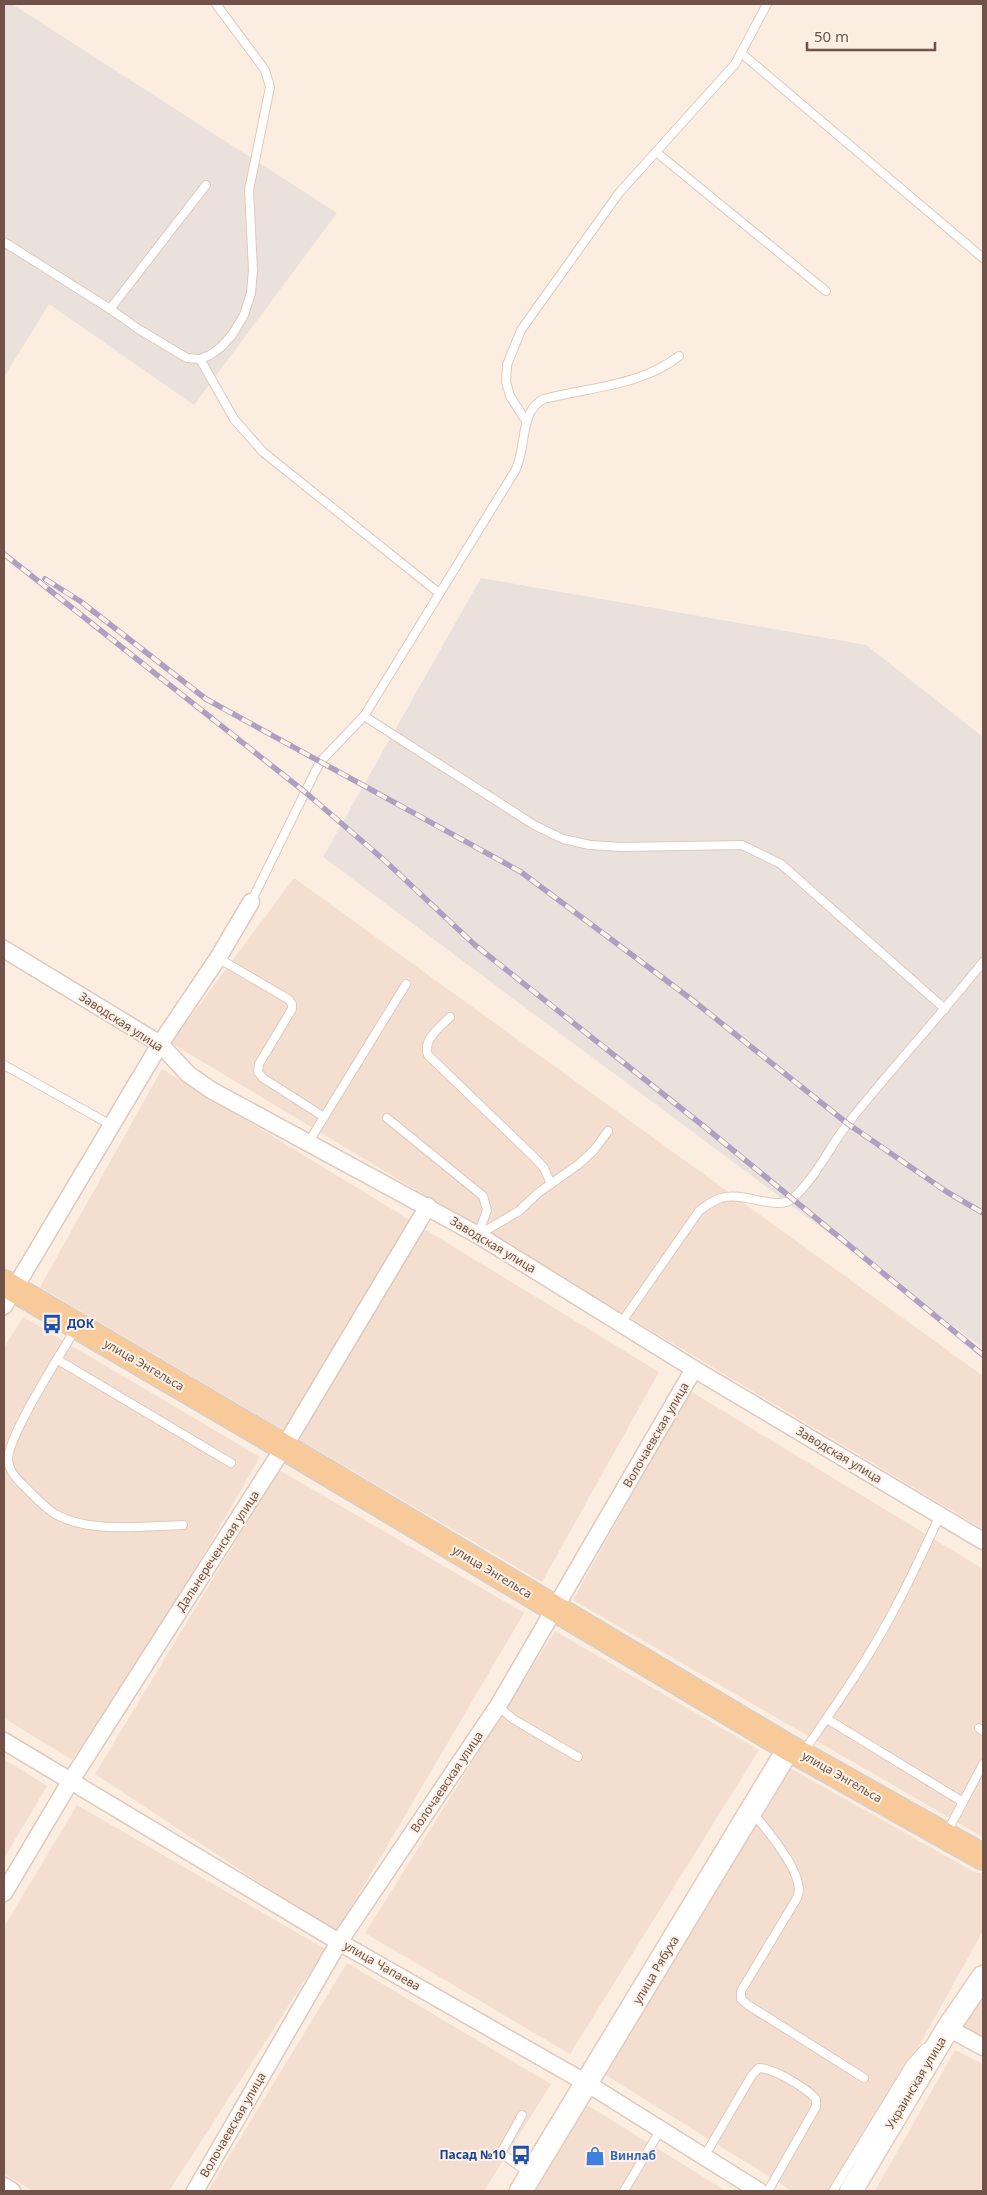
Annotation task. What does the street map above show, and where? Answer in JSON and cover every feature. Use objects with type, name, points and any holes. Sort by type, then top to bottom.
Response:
[{"type":"main road","name":"улица Энгельса","points":[[7,1293],[77,1326],[796,1751],[983,1857]]},
{"type":"main road","name":"улица Рябуха","points":[[526,2183],[752,1812],[796,1751]]},
{"type":"main road","name":"Украинская улица","points":[[851,2191],[948,2028],[983,1978]]},
{"type":"street","points":[[7,1293],[160,1044],[218,958],[251,902]]},
{"type":"street","name":"Заводская улица","points":[[4,949],[160,1044],[188,1074],[200,1083],[478,1235],[694,1369],[983,1541]]},
{"type":"street","name":"Дальнереченская улица","points":[[4,1893],[70,1782],[284,1447],[428,1206]]},
{"type":"street","name":"Волочаевская улица","points":[[195,2191],[339,1942],[498,1706],[694,1369]]},
{"type":"street","name":"улица Чапаева","points":[[4,1742],[339,1942],[588,2084],[759,2191]]},
{"type":"street","points":[[948,2028],[983,2047]]},
{"type":"street","points":[[4,2186],[12,2191]]},
{"type":"lane","points":[[4,242],[171,350],[187,358],[200,359],[210,355],[232,335],[244,315],[251,293],[253,270],[249,190],[270,87],[265,70],[216,4]]},
{"type":"lane","points":[[526,421],[510,396],[506,382],[507,365],[521,330],[619,194],[735,64],[767,4]]},
{"type":"lane","points":[[741,53],[983,258]]},
{"type":"lane","points":[[656,152],[826,291]]},
{"type":"lane","points":[[110,309],[206,186]]},
{"type":"lane","points":[[251,902],[320,762],[364,716],[521,461],[526,421],[532,408],[537,402],[544,399],[641,378],[665,366],[679,356]]},
{"type":"lane","points":[[200,359],[234,419],[263,452],[439,593]]},
{"type":"lane","points":[[364,716],[534,825],[563,839],[590,845],[621,847],[742,845],[761,853],[781,864],[945,1009]]},
{"type":"lane","points":[[218,958],[288,999],[292,1004],[292,1009],[259,1064],[258,1072],[263,1078],[324,1118]]},
{"type":"lane","points":[[621,1323],[699,1211],[708,1204],[721,1198],[734,1196],[782,1203],[793,1198],[821,1165],[848,1124],[983,962]]},
{"type":"lane","points":[[308,1143],[406,984]]},
{"type":"lane","points":[[450,1017],[427,1042],[425,1049],[428,1055],[536,1159],[544,1168],[551,1184]]},
{"type":"lane","points":[[4,1065],[111,1125]]},
{"type":"lane","points":[[388,1118],[483,1196],[487,1210],[478,1235]]},
{"type":"lane","points":[[478,1235],[515,1214],[579,1164],[594,1150],[608,1131]]},
{"type":"lane","points":[[77,1326],[18,1430],[10,1449],[8,1460],[10,1471],[40,1503],[54,1513],[69,1520],[94,1525],[114,1526],[183,1525]]},
{"type":"lane","points":[[58,1360],[231,1463]]},
{"type":"lane","points":[[796,1751],[827,1719],[874,1647],[907,1586],[940,1515]]},
{"type":"lane","points":[[498,1706],[513,1720],[578,1757]]},
{"type":"lane","points":[[827,1719],[962,1802]]},
{"type":"lane","points":[[945,1836],[983,1764]]},
{"type":"lane","points":[[752,1812],[785,1857],[797,1878],[799,1888],[797,1898],[741,1991],[741,1999],[864,2078]]},
{"type":"lane","points":[[834,2191],[910,2065],[931,2042],[948,2028]]},
{"type":"lane","points":[[704,2157],[752,2075],[759,2068],[768,2068],[810,2092],[816,2099],[816,2107],[768,2191]]},
{"type":"lane","points":[[522,2115],[501,2152],[526,2183]]},
{"type":"lane","points":[[624,2191],[661,2130]]},
{"type":"shaded area","points":[[4,4],[12,4],[337,213],[194,405],[49,304],[4,377]]},
{"type":"shaded area","points":[[481,578],[866,645],[983,737],[983,1348],[323,857]]},
{"type":"shaded area","points":[[294,878],[983,1376],[983,1529],[171,1043]]},
{"type":"shaded area","points":[[162,1069],[659,1372],[542,1582],[40,1287]]},
{"type":"shaded area","points":[[23,1317],[260,1457],[170,1612],[72,1760],[4,1718],[4,1348]]},
{"type":"shaded area","points":[[690,1391],[983,1569],[983,1837],[573,1600]]},
{"type":"shaded area","points":[[279,1470],[524,1613],[336,1933],[95,1774]]},
{"type":"shaded area","points":[[555,1631],[759,1750],[570,2054],[365,1933]]},
{"type":"shaded area","points":[[4,1759],[47,1786],[4,1858]]},
{"type":"shaded area","points":[[790,1768],[974,1872],[983,1874],[983,1931],[838,2191],[792,2191],[601,2072]]},
{"type":"shaded area","points":[[77,1805],[325,1949],[169,2191],[33,2191],[4,2174],[4,1927]]},
{"type":"shaded area","points":[[347,1963],[551,2084],[484,2191],[208,2191]]},
{"type":"shaded area","points":[[983,1992],[983,2041],[960,2029]]},
{"type":"shaded area","points":[[955,2050],[983,2064],[983,2191],[875,2191]]},
{"type":"shaded area","points":[[582,2102],[726,2191],[526,2191]]},
{"type":"railway","points":[[4,554],[305,792],[384,860],[475,945],[706,1128],[983,1355]]},
{"type":"railway","points":[[45,579],[80,601],[206,699],[521,872],[691,999],[848,1124],[947,1192],[983,1213]]},
{"type":"place","name":"ДОК","points":[[52,1324]]},
{"type":"place","name":"Пасад №10","points":[[521,2155]]},
{"type":"place","name":"Винлаб","points":[[595,2156]]}]
